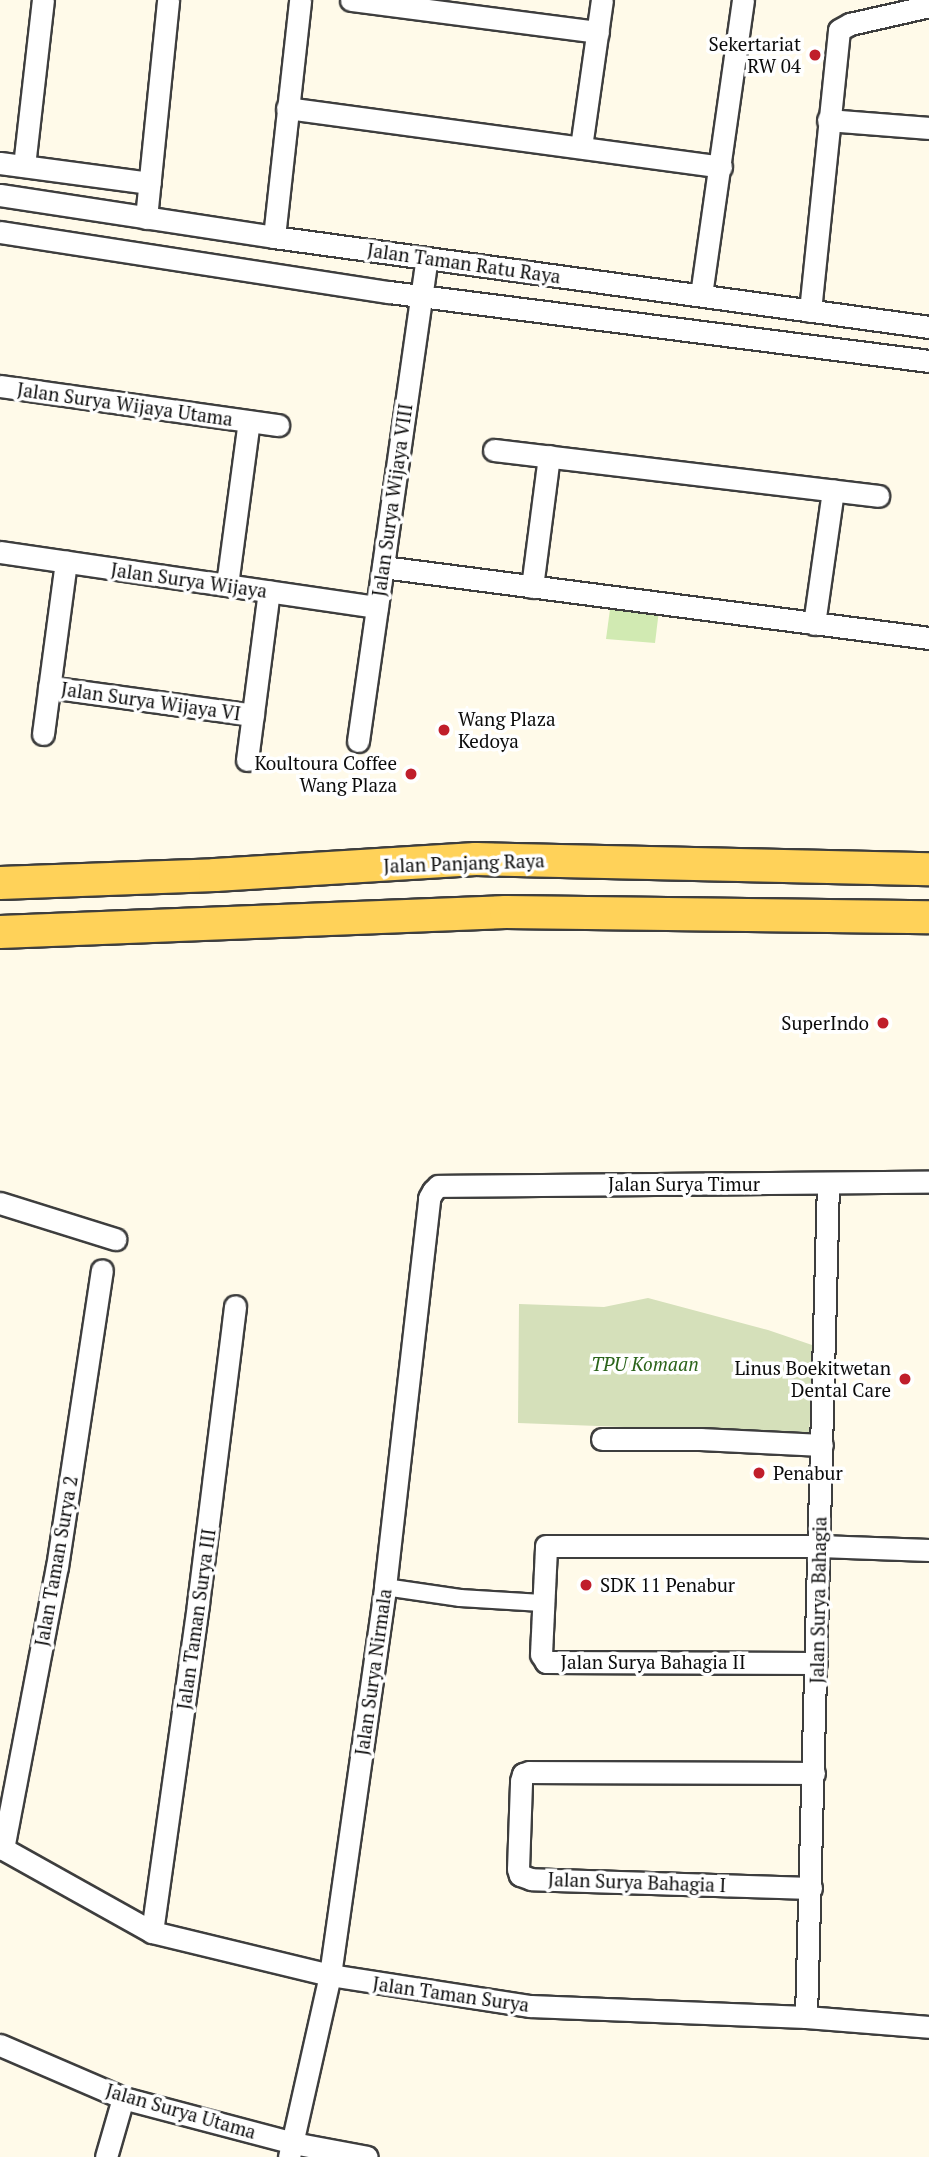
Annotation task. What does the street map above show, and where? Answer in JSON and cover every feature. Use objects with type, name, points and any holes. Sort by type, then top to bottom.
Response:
[{"type":"main road","name":"Jalan Panjang Raya","points":[[0,883],[241,874],[476,859],[929,869]]},
{"type":"main road","points":[[298,870],[286,890],[286,898],[299,918]]},
{"type":"main road","points":[[238,922],[249,905],[247,883],[241,874]]},
{"type":"main road","points":[[0,932],[299,918],[506,912],[929,916]]},
{"type":"street","points":[[24,166],[43,0]]},
{"type":"street","points":[[146,218],[168,0]]},
{"type":"street","points":[[274,237],[300,0]]},
{"type":"street","points":[[351,0],[474,7],[598,32]]},
{"type":"street","points":[[581,147],[602,0]]},
{"type":"street","points":[[701,295],[743,0]]},
{"type":"street","points":[[810,312],[839,30],[872,10],[929,6]]},
{"type":"street","points":[[287,108],[721,167]]},
{"type":"street","points":[[828,120],[929,128]]},
{"type":"street","points":[[0,163],[149,183]]},
{"type":"street","name":"Jalan Taman Ratu Raya","points":[[0,195],[426,262],[701,295],[929,327]]},
{"type":"street","name":"Jalan Taman Ratu Raya","points":[[0,232],[929,362]]},
{"type":"street","name":"Jalan Surya Wijaya VIII","points":[[358,741],[426,262]]},
{"type":"street","name":"Jalan Surya Wijaya Utama","points":[[0,387],[278,425]]},
{"type":"street","name":"Jalan Surya Wijaya Utama","points":[[226,585],[249,421]]},
{"type":"street","points":[[494,450],[878,496]]},
{"type":"street","points":[[532,587],[549,456]]},
{"type":"street","points":[[814,624],[833,490]]},
{"type":"street","name":"Jalan Surya Wijaya","points":[[0,552],[377,607]]},
{"type":"street","name":"Jalan Surya Wijaya VI","points":[[43,734],[66,562]]},
{"type":"street","points":[[383,567],[929,638]]},
{"type":"street","points":[[247,760],[269,591]]},
{"type":"street","name":"Jalan Surya Wijaya VI","points":[[49,687],[253,715]]},
{"type":"street","name":"Jalan Surya Timur","points":[[438,1186],[929,1182]]},
{"type":"street","name":"Jalan Surya Bahagia","points":[[806,2017],[828,1184]]},
{"type":"street","name":"Jalan Surya Nirmala","points":[[291,2150],[330,1975],[385,1587],[429,1198],[438,1186]]},
{"type":"street","points":[[0,1203],[115,1239]]},
{"type":"street","name":"Jalan Taman Surya 2","points":[[2,1848],[57,1567],[102,1270]]},
{"type":"street","name":"Jalan Taman Surya III","points":[[152,1932],[198,1604],[235,1306]]},
{"type":"street","points":[[602,1439],[700,1439],[822,1445]]},
{"type":"street","name":"Jalan Surya Bahagia II","points":[[817,1663],[546,1662],[541,1654],[546,1546],[819,1546],[929,1550]]},
{"type":"street","points":[[385,1587],[460,1598],[542,1603]]},
{"type":"street","name":"Jalan Surya Bahagia I","points":[[811,1888],[531,1878],[520,1875],[518,1870],[521,1781],[523,1774],[529,1772],[814,1773]]},
{"type":"street","name":"Jalan Taman Surya","points":[[2,1848],[152,1932],[330,1975],[530,2006],[806,2017],[929,2027]]},
{"type":"street","name":"Jalan Surya Utama","points":[[0,2045],[123,2098],[291,2150],[368,2157]]},
{"type":"street","points":[[106,2157],[123,2098]]},
{"type":"green space","points":[[613,587],[661,594],[655,643],[606,639]]},
{"type":"green space","name":"TPU Komaan","points":[[648,1298],[768,1330],[815,1346],[809,1434],[518,1423],[519,1304],[604,1307]]},
{"type":"place","name":"Sekertariat RW 04","points":[[815,55]]},
{"type":"place","name":"Wang Plaza Kedoya","points":[[444,730]]},
{"type":"place","name":"Koultoura Coffee Wang Plaza","points":[[411,774]]},
{"type":"place","name":"SuperIndo","points":[[883,1023]]},
{"type":"place","name":"Linus Boekitwetan Dental Care","points":[[905,1379]]},
{"type":"place","name":"Penabur","points":[[759,1473]]},
{"type":"place","name":"SDK 11 Penabur","points":[[586,1585]]}]
